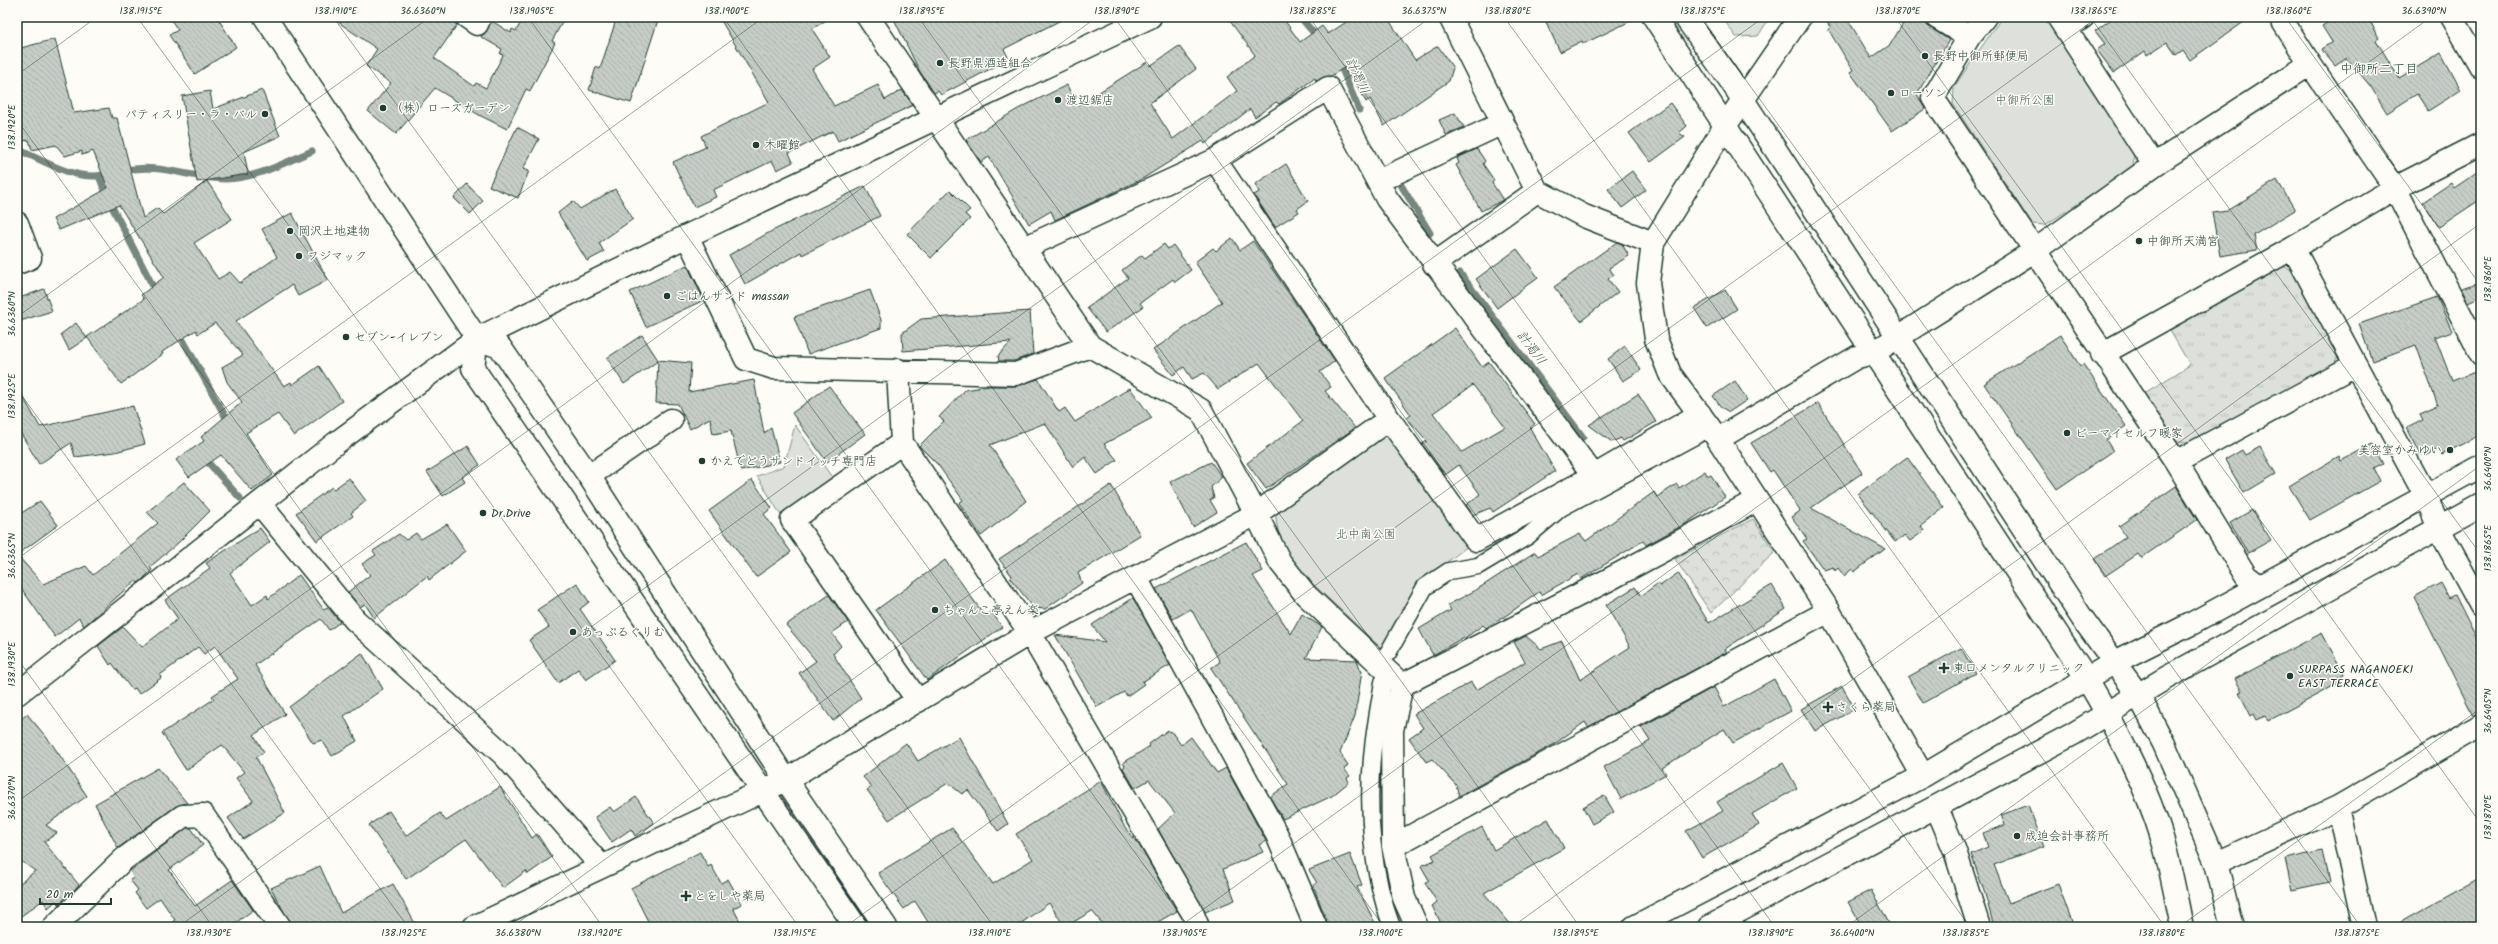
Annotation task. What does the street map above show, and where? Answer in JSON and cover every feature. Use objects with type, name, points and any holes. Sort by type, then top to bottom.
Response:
[{"type":"street","points":[[264,17],[477,339],[500,347],[589,476],[786,780],[886,927]]},
{"type":"street","points":[[467,17],[477,24],[480,17]]},
{"type":"street","points":[[868,17],[1090,346],[1201,410],[1280,562],[1306,595],[1392,684],[1393,846],[1404,898],[1417,927]]},
{"type":"street","points":[[17,694],[260,504],[336,442],[477,339],[687,236],[1150,17]]},
{"type":"street","points":[[1450,17],[1537,191],[1584,216],[1653,243]]},
{"type":"street","points":[[1654,17],[2087,679],[2132,762],[2162,840],[2182,927]]},
{"type":"street","points":[[1685,17],[1743,101],[2082,618],[2139,696],[2179,774],[2216,863],[2232,927]]},
{"type":"street","points":[[1800,17],[1725,126],[1653,243],[1648,283],[1656,339],[1670,374],[1709,427],[1829,611],[1923,776]]},
{"type":"street","points":[[1936,17],[1969,37]]},
{"type":"street","points":[[1985,17],[1969,37],[1933,98],[2102,354],[2176,462],[2246,576],[2259,586]]},
{"type":"street","points":[[2280,17],[2310,64],[2395,188],[2481,354]]},
{"type":"street","points":[[2452,17],[2481,67]]},
{"type":"street","points":[[2069,21],[2154,165]]},
{"type":"street","points":[[1215,160],[1389,419],[1476,540],[1594,476],[1709,427],[1857,357],[1873,353],[2034,251],[2154,165],[2310,64]]},
{"type":"street","points":[[1024,248],[1215,160],[1328,88],[1387,199],[1434,264],[1594,476]]},
{"type":"street","points":[[1378,181],[1503,123]]},
{"type":"street","points":[[2102,354],[2293,248],[2395,188],[2481,144]]},
{"type":"street","points":[[1434,264],[1537,191]]},
{"type":"street","points":[[17,223],[30,258],[17,263]]},
{"type":"street","points":[[687,236],[746,359],[774,368],[1016,374],[1090,346]]},
{"type":"street","points":[[2293,248],[2426,496],[2439,529],[2481,606]]},
{"type":"street","points":[[477,339],[473,368],[856,927]]},
{"type":"street","points":[[2176,462],[2355,366]]},
{"type":"street","points":[[898,370],[902,442],[1030,634],[1192,912],[1198,927]]},
{"type":"street","points":[[476,927],[601,866],[786,780],[1030,634],[1256,514],[1389,419]]},
{"type":"street","points":[[589,476],[671,420]]},
{"type":"street","points":[[1388,654],[1423,585],[1449,571],[1478,566],[1528,536],[1561,508],[1709,427]]},
{"type":"street","points":[[902,442],[792,520],[918,701]]},
{"type":"street","points":[[1634,927],[1923,776],[2115,662],[2146,648],[2481,466]]},
{"type":"street","points":[[1392,927],[1375,865],[1372,804],[1372,758],[1392,684],[1608,580],[1757,500]]},
{"type":"street","points":[[260,504],[355,620],[504,755],[601,866]]},
{"type":"street","points":[[1710,927],[1937,808],[2139,696],[2180,670],[2481,505]]},
{"type":"street","points":[[1136,578],[1278,835],[1316,927]]},
{"type":"street","points":[[1393,846],[1829,611]]},
{"type":"street","points":[[2216,863],[2338,807],[2481,725]]},
{"type":"street","points":[[2338,807],[2364,927]]},
{"type":"street","points":[[1937,808],[1956,852],[1979,927]]},
{"type":"street","points":[[54,927],[124,859],[183,816],[203,814],[280,927]]},
{"type":"green space","points":[[1722,17],[1770,17],[1758,36],[1736,37]]},
{"type":"green space","name":"中御所公園","points":[[2002,17],[2047,17],[2134,153],[2133,168],[2045,225],[2032,224],[1953,104],[1954,87]]},
{"type":"green space","points":[[2277,265],[2292,269],[2338,355],[2333,368],[2191,442],[2172,441],[2143,394],[2190,365],[2169,329]]},
{"type":"green space","points":[[795,425],[834,480],[782,517],[757,476],[784,466]]},
{"type":"green space","name":"北中南公園","points":[[1381,436],[1391,437],[1468,546],[1421,582],[1388,645],[1381,648],[1299,571],[1280,542],[1274,508]]},
{"type":"green space","points":[[1753,519],[1775,552],[1711,613],[1675,559]]},
{"type":"building","points":[[169,17],[217,17],[236,47],[195,74],[169,35],[178,30]]},
{"type":"building","points":[[331,17],[445,17],[457,25],[434,58],[474,86],[476,83],[486,88],[503,55],[500,54],[502,49],[481,37],[492,21],[511,33],[512,29],[516,31],[524,17],[565,17],[552,41],[555,43],[530,91],[526,89],[507,129],[479,115],[435,88],[396,134],[368,111],[391,83],[366,66],[377,49]]},
{"type":"building","points":[[617,17],[659,17],[631,103],[589,90],[596,67],[600,69]]},
{"type":"building","points":[[719,17],[831,17],[812,29],[830,57],[812,69],[834,106],[878,85],[885,100],[902,90],[913,105],[838,141],[833,131],[789,153],[793,162],[777,170],[772,161],[713,190],[716,197],[694,207],[673,162],[706,147],[701,136],[769,102]]},
{"type":"building","name":"長野県酒造組合","points":[[893,17],[1067,17],[1004,49],[1009,59],[941,95],[938,91],[934,93],[919,70]]},
{"type":"building","points":[[1227,17],[1282,17],[1300,42],[1322,26],[1328,34],[1354,17],[1387,17],[1415,60],[1438,46],[1453,68],[1449,81],[1384,126],[1370,99],[1366,102],[1347,66],[1331,76],[1316,81],[1315,78],[1279,104],[1276,102],[1255,117],[1250,109],[1205,144],[1203,141],[1142,179],[1055,220],[1051,211],[1029,224],[989,157],[981,162],[966,140],[1018,109],[1067,85],[1077,106],[1147,62],[1150,66],[1179,46],[1196,69],[1150,103],[1173,139],[1237,91],[1227,77],[1255,55]]},
{"type":"building","points":[[1557,17],[1639,17],[1583,44],[1582,41],[1560,52],[1546,22]]},
{"type":"building","points":[[1823,17],[1847,18],[1871,58],[1890,45],[1907,17],[1922,17],[1929,27],[1949,40],[1917,94],[1925,109],[1892,131],[1850,72],[1853,70],[1828,29],[1831,28]]},
{"type":"building","points":[[2114,17],[2251,17],[2190,60],[2183,50],[2176,55],[2167,42],[2147,55],[2145,51],[2114,73],[2097,50],[2105,44],[2095,31]]},
{"type":"building","points":[[2336,17],[2368,17],[2379,38],[2376,40],[2399,78],[2441,53],[2461,90],[2428,111],[2417,94],[2387,113],[2371,87],[2347,58],[2335,66],[2321,49],[2332,42],[2322,26]]},
{"type":"building","points":[[55,39],[74,113],[109,108],[112,118],[117,118],[143,218],[157,208],[163,214],[207,181],[232,219],[194,243],[218,279],[230,272],[240,283],[277,257],[262,229],[292,213],[328,280],[298,296],[292,285],[236,321],[284,386],[291,382],[292,385],[319,366],[342,401],[294,436],[278,414],[246,433],[273,475],[252,491],[221,455],[189,477],[176,460],[204,441],[201,437],[242,402],[227,382],[222,367],[243,355],[215,323],[198,334],[196,330],[162,352],[163,354],[121,384],[87,337],[144,299],[141,295],[164,277],[119,205],[59,230],[53,219],[108,188],[93,151],[82,155],[82,151],[65,156],[56,145],[32,150],[29,140],[17,142],[17,49]]},
{"type":"building","points":[[262,90],[280,136],[244,152],[248,174],[197,182],[182,96],[210,91],[213,109]]},
{"type":"building","points":[[1670,103],[1687,126],[1679,133],[1685,137],[1651,162],[1629,133]]},
{"type":"building","points":[[1455,113],[1464,127],[1446,135],[1439,120]]},
{"type":"building","points":[[517,127],[539,139],[523,169],[529,171],[518,198],[489,186]]},
{"type":"building","points":[[1477,149],[1485,161],[1483,164],[1494,180],[1492,183],[1503,200],[1481,211],[1456,165],[1459,163],[1457,158]]},
{"type":"building","points":[[1286,164],[1308,201],[1297,209],[1299,212],[1275,227],[1254,195],[1259,192],[1255,184]]},
{"type":"building","points":[[2481,170],[2481,199],[2439,227],[2423,202],[2451,183],[2454,188]]},
{"type":"building","points":[[1632,171],[1646,190],[1622,208],[1608,189]]},
{"type":"building","points":[[2277,180],[2295,210],[2254,235],[2257,250],[2220,256],[2212,212],[2228,210]]},
{"type":"building","points":[[467,184],[483,201],[470,214],[454,198]]},
{"type":"building","points":[[865,186],[880,216],[802,255],[801,252],[745,284],[729,255],[772,231]]},
{"type":"building","points":[[615,189],[633,219],[599,243],[604,252],[587,261],[558,213],[573,201],[580,209]]},
{"type":"building","points":[[950,190],[970,210],[965,214],[970,219],[931,258],[907,234]]},
{"type":"building","points":[[1232,238],[1240,250],[1253,241],[1335,361],[1320,372],[1331,387],[1325,391],[1355,428],[1266,489],[1247,463],[1303,421],[1259,363],[1218,389],[1204,373],[1192,379],[1184,367],[1173,375],[1153,350],[1222,302],[1195,262],[1213,248],[1216,251]]},
{"type":"building","points":[[1617,242],[1622,244],[1629,256],[1609,268],[1614,275],[1608,279],[1618,292],[1581,321],[1554,287]]},
{"type":"building","points":[[1164,244],[1168,249],[1173,245],[1191,270],[1175,282],[1173,279],[1140,303],[1143,307],[1106,332],[1087,308],[1128,278],[1122,270],[1142,255],[1145,258]]},
{"type":"building","points":[[1517,249],[1538,277],[1497,308],[1476,279]]},
{"type":"building","name":"ごはんサンド massan","points":[[687,265],[704,300],[646,327],[630,292]]},
{"type":"building","points":[[2481,282],[2481,296],[2468,302],[2461,288]]},
{"type":"building","points":[[44,289],[52,311],[17,322],[17,299]]},
{"type":"building","points":[[870,290],[881,320],[881,328],[808,354],[794,317]]},
{"type":"building","points":[[1725,290],[1737,309],[1707,328],[1694,308]]},
{"type":"building","points":[[2437,297],[2452,331],[2435,337],[2452,381],[2475,372],[2481,389],[2481,434],[2442,455],[2438,449],[2426,456],[2424,453],[2421,455],[2407,428],[2423,420],[2420,414],[2438,406],[2416,345],[2372,361],[2359,324]]},
{"type":"building","points":[[1030,311],[1033,354],[1014,361],[999,361],[998,356],[1011,342],[903,351],[902,333],[921,319]]},
{"type":"building","points":[[76,323],[87,338],[69,350],[61,334]]},
{"type":"building","points":[[1455,328],[1482,367],[1489,362],[1535,424],[1530,428],[1555,471],[1493,512],[1490,508],[1473,515],[1466,505],[1480,494],[1459,465],[1445,475],[1422,444],[1427,441],[1407,418],[1411,415],[1385,378]],"holes":[[[1473,385],[1505,427],[1462,452],[1433,413]]]},
{"type":"building","points":[[642,335],[658,360],[691,363],[689,392],[754,380],[764,433],[771,428],[780,462],[741,471],[731,431],[713,434],[710,418],[690,429],[678,404],[656,403],[658,361],[624,384],[607,358]]},
{"type":"building","name":"ビーマイセルフ暖家","points":[[2060,335],[2080,366],[2083,364],[2126,426],[2106,440],[2113,451],[2057,489],[1984,384]]},
{"type":"building","points":[[1625,346],[1641,370],[1623,381],[1608,359]]},
{"type":"building","points":[[1038,379],[1059,412],[1065,408],[1075,422],[1130,388],[1152,418],[1104,444],[1117,460],[1097,474],[1085,457],[1073,467],[1045,423],[990,445],[1026,501],[981,536],[959,503],[963,500],[938,465],[919,446],[944,421],[939,417],[965,390],[989,386],[1016,386]]},
{"type":"building","points":[[1735,381],[1747,400],[1729,412],[1721,407],[1713,396]]},
{"type":"building","points":[[17,386],[40,427],[133,406],[145,444],[115,452],[75,457],[71,443],[39,464],[17,427]]},
{"type":"building","points":[[829,386],[865,434],[827,462],[792,413]]},
{"type":"building","points":[[1638,394],[1656,422],[1623,441],[1621,438],[1612,442],[1589,425]]},
{"type":"building","points":[[1818,403],[1862,473],[1811,508],[1885,549],[1854,572],[1852,569],[1844,576],[1838,568],[1835,571],[1833,567],[1824,570],[1803,541],[1807,539],[1792,517],[1800,511],[1773,470],[1770,472],[1751,443]]},
{"type":"building","points":[[2372,444],[2383,464],[2374,469],[2380,481],[2310,520],[2289,486],[2339,456],[2341,461]]},
{"type":"building","points":[[468,446],[480,465],[462,477],[465,482],[443,496],[427,472]]},
{"type":"building","points":[[2260,447],[2276,474],[2244,493],[2225,460],[2242,450],[2245,455]]},
{"type":"building","points":[[1907,457],[1944,508],[1921,526],[1924,531],[1910,541],[1905,535],[1895,542],[1858,494]]},
{"type":"building","points":[[1211,462],[1222,477],[1211,487],[1214,498],[1210,500],[1217,512],[1193,527],[1170,482]]},
{"type":"building","points":[[1705,471],[1707,475],[1711,475],[1725,497],[1685,524],[1646,545],[1643,541],[1581,579],[1578,574],[1541,595],[1539,592],[1504,617],[1505,618],[1502,617],[1486,628],[1483,625],[1465,638],[1464,637],[1433,655],[1419,629],[1451,610],[1448,605],[1476,590],[1535,552],[1538,556],[1580,534],[1586,541],[1654,492],[1657,497],[1677,484],[1679,488]]},
{"type":"building","points":[[349,478],[366,501],[351,513],[353,516],[317,541],[296,513],[332,487],[334,489]]},
{"type":"building","points":[[752,480],[772,508],[764,514],[791,552],[756,577],[709,511]]},
{"type":"building","points":[[184,482],[210,511],[178,543],[150,567],[152,570],[141,581],[138,583],[135,581],[84,626],[79,618],[55,637],[17,582],[17,555],[43,584],[86,566],[93,575],[158,523],[147,512]]},
{"type":"building","points":[[1111,485],[1140,535],[1078,573],[1082,583],[1045,609],[1034,608],[1010,578],[1012,576],[999,559]]},
{"type":"building","points":[[2176,486],[2197,520],[2141,558],[2138,554],[2105,576],[2094,559],[2126,537],[2119,526]]},
{"type":"building","points":[[40,501],[58,525],[17,555],[17,516]]},
{"type":"building","points":[[2252,510],[2271,540],[2248,553],[2230,523]]},
{"type":"building","points":[[447,524],[466,551],[429,580],[427,576],[374,618],[365,604],[360,607],[348,592],[370,575],[362,564],[376,555],[373,551],[399,534],[406,540],[416,533],[421,539]]},
{"type":"building","points":[[260,528],[270,542],[230,573],[252,605],[267,595],[268,599],[299,575],[324,610],[328,607],[340,622],[329,630],[321,619],[255,665],[285,714],[254,735],[264,752],[256,757],[285,813],[243,839],[228,818],[253,801],[236,778],[244,772],[222,745],[186,770],[162,733],[214,699],[212,696],[238,679],[215,646],[204,654],[198,647],[160,675],[161,678],[139,694],[135,688],[132,690],[112,663],[110,665],[98,646],[123,627],[142,647],[178,619],[165,600],[210,568],[206,563]]},
{"type":"building","points":[[1246,542],[1263,571],[1253,576],[1291,634],[1302,614],[1322,627],[1306,658],[1357,660],[1360,670],[1362,671],[1355,716],[1340,753],[1348,765],[1344,769],[1350,776],[1347,778],[1349,782],[1332,796],[1283,819],[1270,797],[1288,784],[1211,668],[1220,662],[1191,609],[1173,619],[1156,589]]},
{"type":"building","points":[[945,560],[985,616],[991,611],[1002,627],[927,680],[876,610]]},
{"type":"building","points":[[1678,573],[1709,623],[1772,585],[1786,609],[1725,649],[1727,652],[1588,727],[1585,722],[1553,745],[1459,796],[1456,785],[1432,759],[1426,762],[1409,738],[1423,728],[1414,714],[1471,682],[1476,690],[1525,662],[1514,642],[1526,636],[1541,649],[1562,641],[1580,680],[1630,647],[1606,605],[1635,587],[1641,596],[1657,584],[1660,586]]},
{"type":"building","points":[[577,583],[589,602],[580,609],[615,660],[586,680],[578,669],[558,683],[529,640],[549,627],[537,610]]},
{"type":"building","points":[[2441,583],[2449,598],[2455,595],[2481,647],[2481,713],[2473,715],[2414,597]]},
{"type":"building","points":[[829,595],[848,622],[832,633],[841,646],[833,654],[861,698],[833,721],[799,673],[816,661],[786,625]]},
{"type":"building","points":[[1133,598],[1170,665],[1142,682],[1144,684],[1127,696],[1124,692],[1097,707],[1055,635],[1105,642],[1092,625]]},
{"type":"building","name":"SURPASS NAGANOEKI EAST TERRACE","points":[[2322,633],[2344,674],[2337,678],[2339,683],[2268,721],[2265,716],[2257,720],[2254,714],[2251,716],[2239,692],[2242,691],[2235,679]]},
{"type":"building","points":[[1961,648],[1976,673],[1923,703],[1908,677]]},
{"type":"building","points":[[362,653],[383,689],[344,716],[357,741],[332,756],[322,740],[313,743],[289,707]]},
{"type":"building","points":[[1774,679],[1791,711],[1733,743],[1724,729],[1662,768],[1666,774],[1621,799],[1604,767],[1650,741],[1641,727],[1714,687],[1724,707]]},
{"type":"building","points":[[1842,686],[1855,709],[1815,731],[1801,709]]},
{"type":"building","points":[[27,714],[52,744],[87,796],[46,825],[57,833],[44,842],[79,885],[59,904],[56,901],[48,908],[43,900],[17,919],[17,886],[35,871],[17,858],[17,723]]},
{"type":"building","points":[[1168,730],[1169,732],[1171,731],[1181,745],[1191,737],[1217,773],[1226,768],[1266,841],[1259,845],[1263,852],[1223,869],[1235,900],[1205,912],[1158,829],[1175,813],[1149,780],[1135,788],[1123,768],[1125,766],[1123,763],[1150,746],[1149,744]]},
{"type":"building","points":[[959,737],[1008,824],[998,831],[968,790],[962,794],[948,783],[889,820],[867,790],[872,787],[863,777],[906,743],[918,761]]},
{"type":"building","points":[[1783,763],[1797,788],[1752,814],[1759,825],[1702,858],[1686,831],[1723,811],[1717,802]]},
{"type":"building","points":[[158,768],[187,803],[176,806],[118,848],[95,804]]},
{"type":"building","points":[[1101,781],[1125,828],[1139,845],[1177,911],[1149,927],[1105,927],[1092,911],[1065,927],[1049,903],[1016,927],[931,927],[915,901],[904,909],[878,873],[952,828],[993,884],[1033,859],[1016,834]]},
{"type":"building","points":[[500,787],[532,838],[537,834],[552,857],[528,874],[526,871],[503,888],[466,839],[406,879],[369,825],[389,811],[406,836],[440,813],[446,821]]},
{"type":"building","points":[[1604,795],[1614,812],[1592,824],[1583,807]]},
{"type":"building","points":[[636,797],[654,823],[635,836],[631,829],[612,842],[595,817],[610,807],[614,812]]},
{"type":"building","points":[[2028,805],[2044,846],[1994,865],[2009,903],[2058,884],[2074,927],[1994,927],[1985,894],[1971,854],[1988,847],[1983,833],[2005,825],[2001,815]]},
{"type":"building","points":[[1548,819],[1564,848],[1484,893],[1513,927],[1443,927],[1432,906],[1437,902],[1425,883],[1429,880],[1421,866],[1435,860],[1432,855],[1482,827],[1494,850]]},
{"type":"building","points":[[187,828],[191,828],[203,845],[169,870],[195,906],[232,880],[253,910],[230,927],[166,927],[175,920],[160,898],[146,908],[135,893],[138,890],[130,880],[134,878],[130,871]]},
{"type":"building","points":[[2322,851],[2329,882],[2292,890],[2285,859]]},
{"type":"building","name":"とをしや薬局","points":[[700,852],[708,867],[711,865],[721,883],[728,879],[742,904],[733,908],[743,927],[651,927],[631,888]]},
{"type":"building","points":[[1350,854],[1362,885],[1357,887],[1377,927],[1329,927],[1313,885],[1317,883],[1309,870]]},
{"type":"building","points":[[320,866],[341,913],[393,884],[417,927],[292,927],[271,888]]},
{"type":"building","points":[[2481,877],[2481,927],[2392,927]]},
{"type":"building","points":[[1871,890],[1891,927],[1862,927],[1848,902]]},
{"type":"waterway","name":"計渇川","points":[[1300,17],[1319,39]]},
{"type":"waterway","name":"計渇川","points":[[1339,62],[1359,110]]},
{"type":"waterway","points":[[17,149],[48,164],[70,172],[81,175],[103,175]]},
{"type":"waterway","points":[[121,171],[149,168],[211,178],[236,178],[269,170],[312,151]]},
{"type":"waterway","points":[[99,176],[108,199],[157,294]]},
{"type":"waterway","name":"計渇川","points":[[1401,185],[1430,233]]},
{"type":"waterway","name":"計渇川","points":[[1460,273],[1583,437]]},
{"type":"waterway","points":[[178,331],[229,423]]},
{"type":"waterway","points":[[207,457],[205,459],[240,498]]},
{"type":"place","name":"長野中御所郵便局","points":[[1925,56]]},
{"type":"place","name":"長野県酒造組合","points":[[940,63]]},
{"type":"place","name":"ローソン","points":[[1891,93]]},
{"type":"place","name":"渡辺鋸店","points":[[1058,100]]},
{"type":"place","name":"（株）ローズガーデン","points":[[383,108]]},
{"type":"place","name":"パティスリー・ラ・バル","points":[[265,114]]},
{"type":"place","name":"木曜館","points":[[756,145]]},
{"type":"place","name":"岡沢土地建物","points":[[290,231]]},
{"type":"place","name":"中御所天満宮","points":[[2139,241]]},
{"type":"place","name":"フジマック","points":[[299,256]]},
{"type":"place","name":"ごはんサンド massan","points":[[667,296]]},
{"type":"place","name":"セブン-イレブン","points":[[346,337]]},
{"type":"place","name":"ビーマイセルフ暖家","points":[[2067,433]]},
{"type":"place","name":"美容室かみゆい","points":[[2450,450]]},
{"type":"place","name":"かえでどうサンドイッチ専門店","points":[[702,461]]},
{"type":"place","name":"Dr.Drive","points":[[483,513]]},
{"type":"place","name":"ちゃんこ亭えん楽","points":[[935,610]]},
{"type":"place","name":"あっぷるぐりむ","points":[[573,632]]},
{"type":"place","name":"東口メンタルクリニック","points":[[1944,668]]},
{"type":"place","name":"SURPASS NAGANOEKI EAST TERRACE","points":[[2290,676]]},
{"type":"place","name":"さくら薬局","points":[[1828,707]]},
{"type":"place","name":"成迫会計事務所","points":[[2017,836]]},
{"type":"place","name":"とをしや薬局","points":[[686,896]]},
{"type":"district","name":"中御所二丁目","points":[[2379,69]]}]
